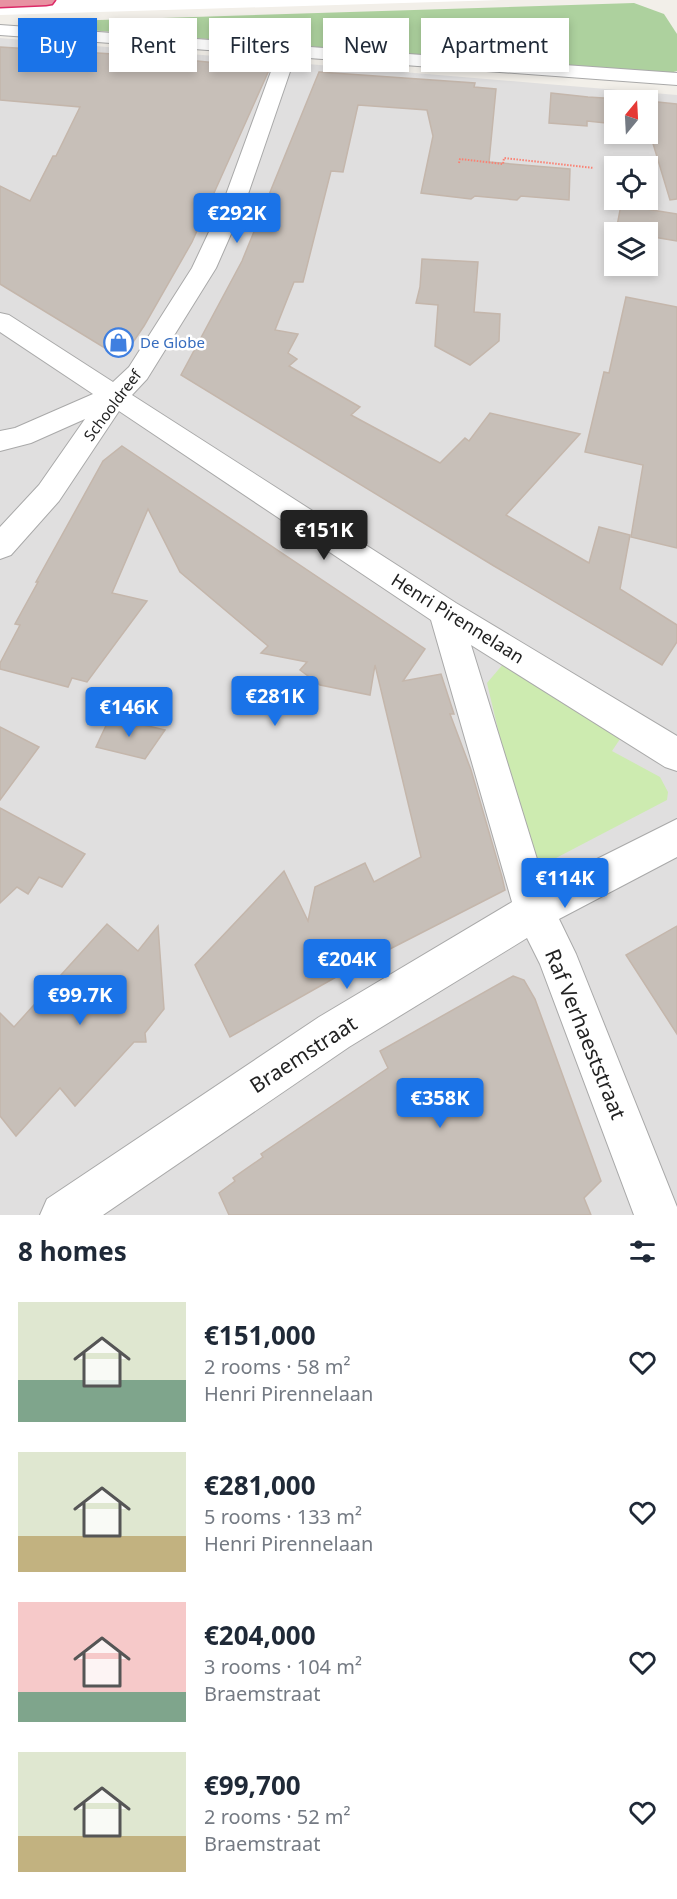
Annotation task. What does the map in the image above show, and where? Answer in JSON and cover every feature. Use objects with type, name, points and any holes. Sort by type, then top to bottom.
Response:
[{"type":"highway","points":[[0,2],[46,0]]},
{"type":"street","points":[[0,30],[209,45]]},
{"type":"street","points":[[311,53],[677,79]]},
{"type":"street","name":"Schooldreef","points":[[0,547],[49,493],[116,395],[138,373],[204,268],[235,200],[281,72]]},
{"type":"street","name":"Henri Pirennelaan","points":[[0,321],[445,612],[677,755]]},
{"type":"street","points":[[0,441],[21,436],[116,395]]},
{"type":"street","name":"Raf Verhaeststraat","points":[[445,612],[534,911],[556,954],[657,1215]]},
{"type":"street","name":"Braemstraat","points":[[63,1215],[334,1032],[534,911],[677,837]]},
{"type":"path","points":[[459,163],[460,159],[503,164],[504,158],[594,168]]},
{"type":"shaded area","points":[[0,38],[18,40],[18,72],[97,72],[97,46],[109,47],[109,72],[197,72],[197,55],[209,56],[209,72],[311,72],[311,64],[323,65],[323,72],[404,72],[618,90],[604,90],[604,144],[658,144],[658,93],[677,95],[677,1215],[0,1215]]},
{"type":"green space","points":[[634,3],[664,14],[677,34],[677,71],[670,73],[569,66],[569,18],[421,18],[421,55],[409,54],[409,18],[323,18],[323,47],[311,47],[311,18],[209,18],[209,39],[197,38],[197,18],[163,18]]},
{"type":"green space","points":[[97,20],[109,20],[109,32],[97,31]]},
{"type":"green space","points":[[504,663],[620,739],[612,751],[660,777],[668,792],[667,800],[556,858],[538,862],[522,831],[487,683]]},
{"type":"pier","points":[[0,0],[502,0],[0,15]]},
{"type":"building","points":[[0,47],[18,48],[18,72],[97,72],[97,53],[109,54],[109,72],[197,72],[197,61],[209,62],[209,72],[268,72],[192,242],[127,351],[113,353],[0,284],[0,186],[30,201],[53,156],[56,156],[80,107],[0,100]]},
{"type":"building","points":[[319,72],[475,83],[474,87],[496,89],[489,162],[570,169],[569,200],[521,196],[517,200],[475,196],[471,199],[421,193],[433,136],[427,110],[358,105],[343,172],[331,171],[303,282],[294,282],[275,330],[298,334],[288,353],[297,359],[289,366],[360,407],[351,415],[440,463],[465,438],[469,441],[490,413],[580,434],[506,515],[589,563],[599,527],[630,535],[620,589],[677,625],[677,642],[662,665],[494,566],[181,375],[242,261]]},
{"type":"building","points":[[551,93],[604,98],[604,123],[587,121],[587,126],[549,123]]},
{"type":"building","points":[[658,102],[677,104],[677,199],[670,200],[653,144],[658,144]]},
{"type":"building","points":[[620,210],[652,210],[677,214],[677,241],[658,238],[658,222],[618,222]]},
{"type":"building","points":[[422,259],[478,262],[474,312],[500,314],[499,341],[470,365],[435,346],[438,305],[416,303],[420,287]]},
{"type":"building","points":[[626,297],[677,307],[677,548],[631,537],[643,465],[585,452],[604,372],[609,373]]},
{"type":"building","points":[[122,446],[425,649],[403,681],[441,674],[454,714],[450,714],[471,770],[505,890],[345,972],[230,1037],[195,965],[284,871],[308,921],[315,887],[365,863],[374,882],[421,857],[375,665],[370,695],[320,685],[300,670],[307,662],[261,653],[268,646],[180,572],[148,509],[112,593],[147,601],[87,682],[72,678],[68,687],[0,669],[0,663],[20,625],[15,624],[38,582],[36,582],[103,461]]},
{"type":"building","points":[[110,717],[165,730],[145,759],[96,747]]},
{"type":"building","points":[[0,727],[39,747],[0,800]]},
{"type":"building","points":[[0,808],[85,854],[62,887],[39,877],[28,894],[17,887],[0,903]]},
{"type":"building","points":[[107,924],[138,951],[158,926],[164,1009],[145,1033],[146,1042],[134,1042],[75,1106],[60,1088],[16,1136],[0,1116],[0,1013],[14,1027]]},
{"type":"building","points":[[677,926],[677,1034],[626,955]]},
{"type":"building","points":[[513,976],[524,980],[535,999],[601,1181],[584,1198],[591,1215],[229,1215],[219,1193],[235,1181],[233,1178],[263,1157],[261,1154],[388,1068],[380,1051]]},
{"type":"place","name":"De Globe","points":[[119,342]]}]
